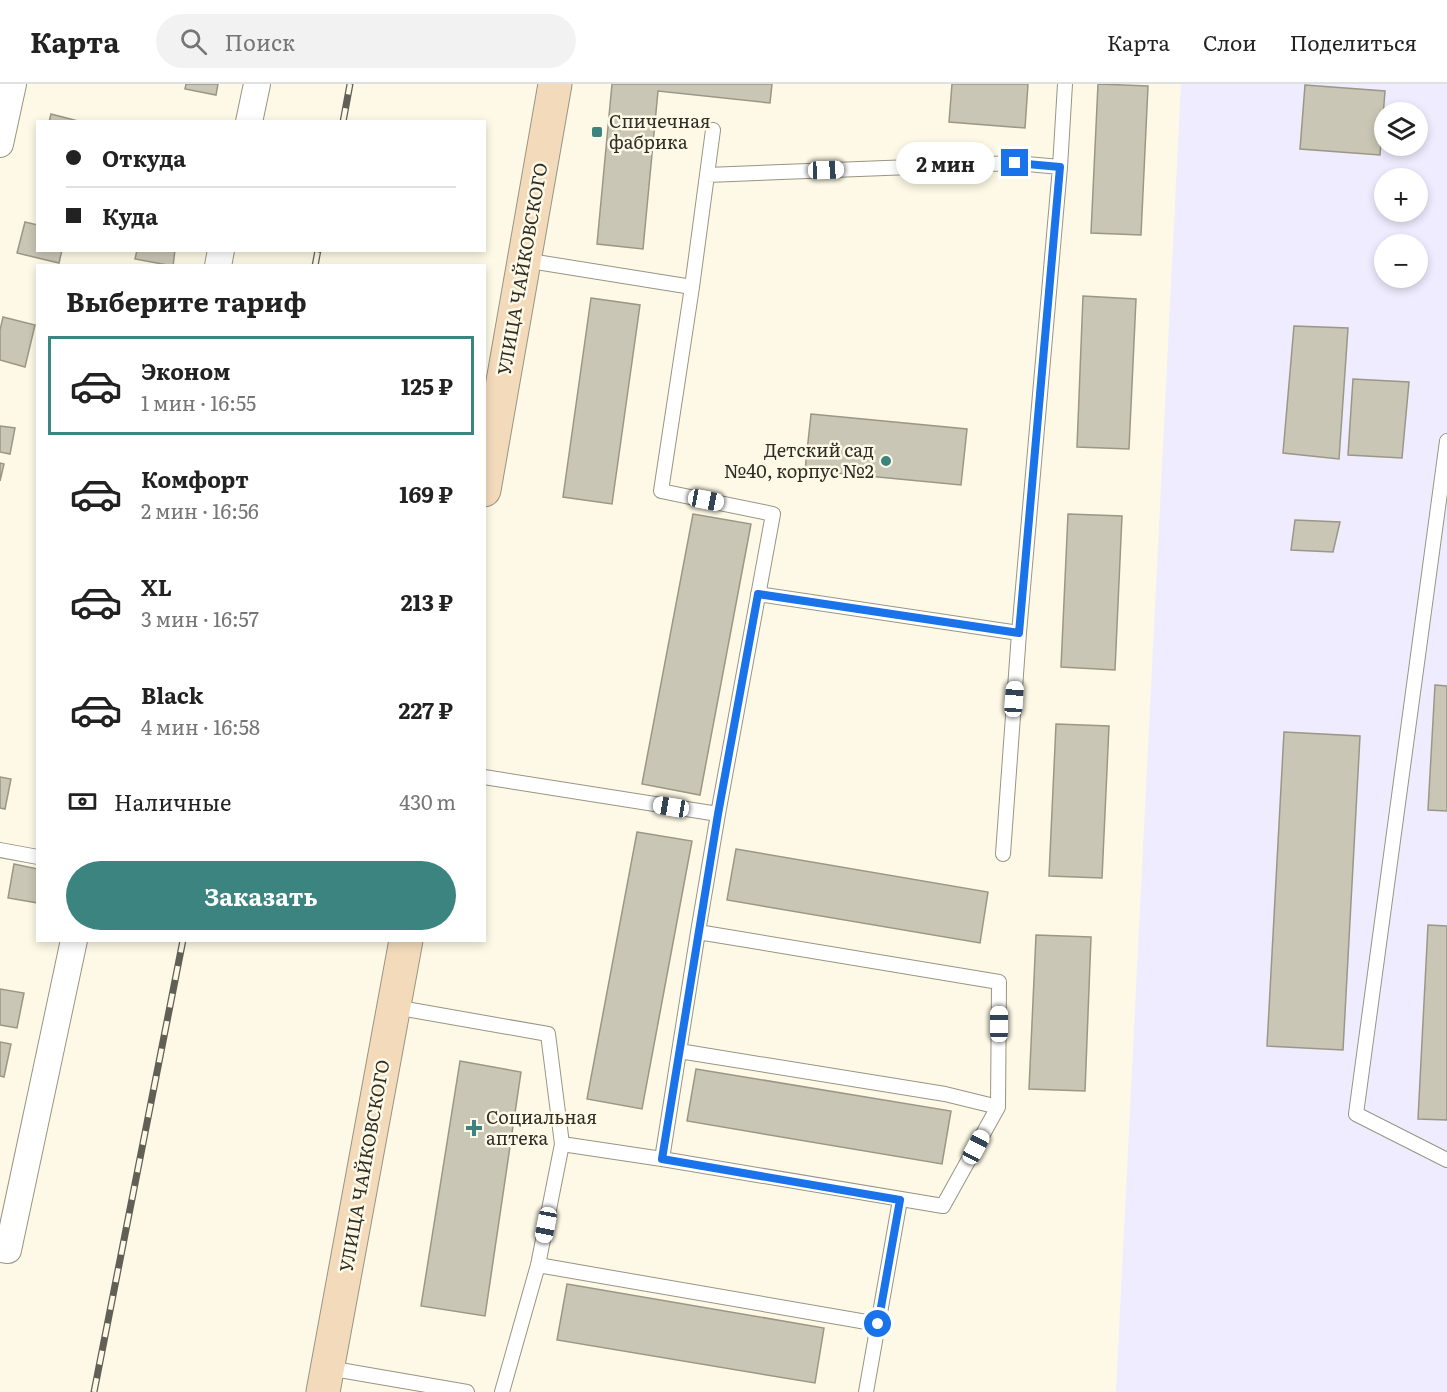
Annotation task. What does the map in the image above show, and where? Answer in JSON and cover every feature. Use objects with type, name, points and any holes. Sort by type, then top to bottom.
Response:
[{"type":"street","points":[[0,144],[13,84]]},
{"type":"street","points":[[249,120],[257,84]]},
{"type":"street","name":"УЛИЦА ЧАЙКОВСКОГО","points":[[486,478],[555,84]]},
{"type":"street","points":[[4,1250],[74,942]]},
{"type":"street","name":"УЛИЦА ЧАЙКОВСКОГО","points":[[325,1380],[406,942]]},
{"type":"lane","points":[[1003,854],[1065,84]]},
{"type":"lane","points":[[662,1159],[718,814],[773,514],[661,491],[713,130]]},
{"type":"lane","points":[[707,175],[1015,163],[1060,167]]},
{"type":"lane","points":[[524,260],[692,287]]},
{"type":"lane","points":[[1447,441],[1356,1114],[1447,1160]]},
{"type":"lane","points":[[758,594],[1019,633]]},
{"type":"lane","points":[[486,777],[718,814]]},
{"type":"lane","points":[[0,850],[36,858]]},
{"type":"lane","points":[[562,1144],[943,1206],[998,1107],[999,982],[698,932]]},
{"type":"lane","points":[[394,1007],[548,1034],[562,1144],[538,1265],[502,1392]]},
{"type":"lane","points":[[680,1051],[945,1094],[998,1107]]},
{"type":"lane","points":[[866,1392],[900,1200]]},
{"type":"lane","points":[[538,1265],[878,1324]]},
{"type":"lane","points":[[325,1380],[467,1392]]},
{"type":"shaded area","points":[[1181,84],[1447,84],[1447,1392],[1116,1392]]},
{"type":"building","points":[[186,84],[218,84],[216,95],[185,89]]},
{"type":"building","points":[[612,84],[772,84],[770,103],[658,91],[643,249],[597,244]]},
{"type":"building","points":[[952,84],[1028,84],[1025,128],[949,122]]},
{"type":"building","points":[[1098,84],[1148,86],[1141,235],[1091,233]]},
{"type":"building","points":[[1305,85],[1385,91],[1384,102],[1374,102],[1374,155],[1300,149]]},
{"type":"building","points":[[51,114],[74,120],[50,120]]},
{"type":"building","points":[[25,222],[36,225],[36,252],[62,252],[59,263],[17,253]]},
{"type":"building","points":[[137,252],[175,252],[173,264],[135,259]]},
{"type":"building","points":[[1083,296],[1136,299],[1129,449],[1077,447]]},
{"type":"building","points":[[591,298],[640,305],[612,504],[563,497]]},
{"type":"building","points":[[3,317],[35,325],[25,367],[0,360],[0,330]]},
{"type":"building","points":[[1294,326],[1348,328],[1339,459],[1283,453]]},
{"type":"building","points":[[1353,379],[1409,382],[1402,458],[1348,455]]},
{"type":"building","points":[[811,414],[967,429],[961,485],[805,470]]},
{"type":"building","points":[[0,426],[15,428],[10,454],[0,452]]},
{"type":"building","points":[[0,463],[4,464],[0,481]]},
{"type":"building","points":[[693,514],[751,524],[700,795],[642,784]]},
{"type":"building","points":[[1068,514],[1122,516],[1115,670],[1061,667]]},
{"type":"building","points":[[1295,520],[1340,522],[1333,552],[1291,550]]},
{"type":"building","points":[[1435,685],[1447,686],[1447,811],[1428,810]]},
{"type":"building","points":[[1056,724],[1109,726],[1102,878],[1049,876]]},
{"type":"building","points":[[1284,732],[1360,736],[1343,1050],[1267,1046]]},
{"type":"building","points":[[0,777],[11,779],[5,809],[0,808]]},
{"type":"building","points":[[637,832],[692,841],[642,1109],[587,1099]]},
{"type":"building","points":[[736,849],[988,892],[980,943],[727,900]]},
{"type":"building","points":[[14,864],[36,869],[36,903],[8,898]]},
{"type":"building","points":[[1428,925],[1447,926],[1447,1120],[1418,1119]]},
{"type":"building","points":[[1036,935],[1091,937],[1085,1091],[1029,1089]]},
{"type":"building","points":[[0,989],[24,993],[17,1028],[0,1025]]},
{"type":"building","points":[[0,1042],[11,1044],[4,1077],[0,1076]]},
{"type":"building","points":[[460,1061],[521,1072],[485,1316],[421,1306]]},
{"type":"building","points":[[696,1069],[951,1111],[942,1164],[687,1121]]},
{"type":"building","points":[[567,1284],[824,1328],[815,1383],[557,1340]]},
{"type":"railway","points":[[343,120],[350,84]]},
{"type":"railway","points":[[315,264],[318,252]]},
{"type":"railway","points":[[94,1392],[183,942]]},
{"type":"place","name":"Спичечная фабрика","points":[[597,132]]},
{"type":"place","name":"Детский сад №40, корпус №2","points":[[886,461]]},
{"type":"place","name":"Социальная аптека","points":[[474,1128]]},
{"type":"route","points":[[878,1324],[900,1200],[662,1159],[718,814],[758,594],[1019,633],[1060,167],[1015,163]]}]
